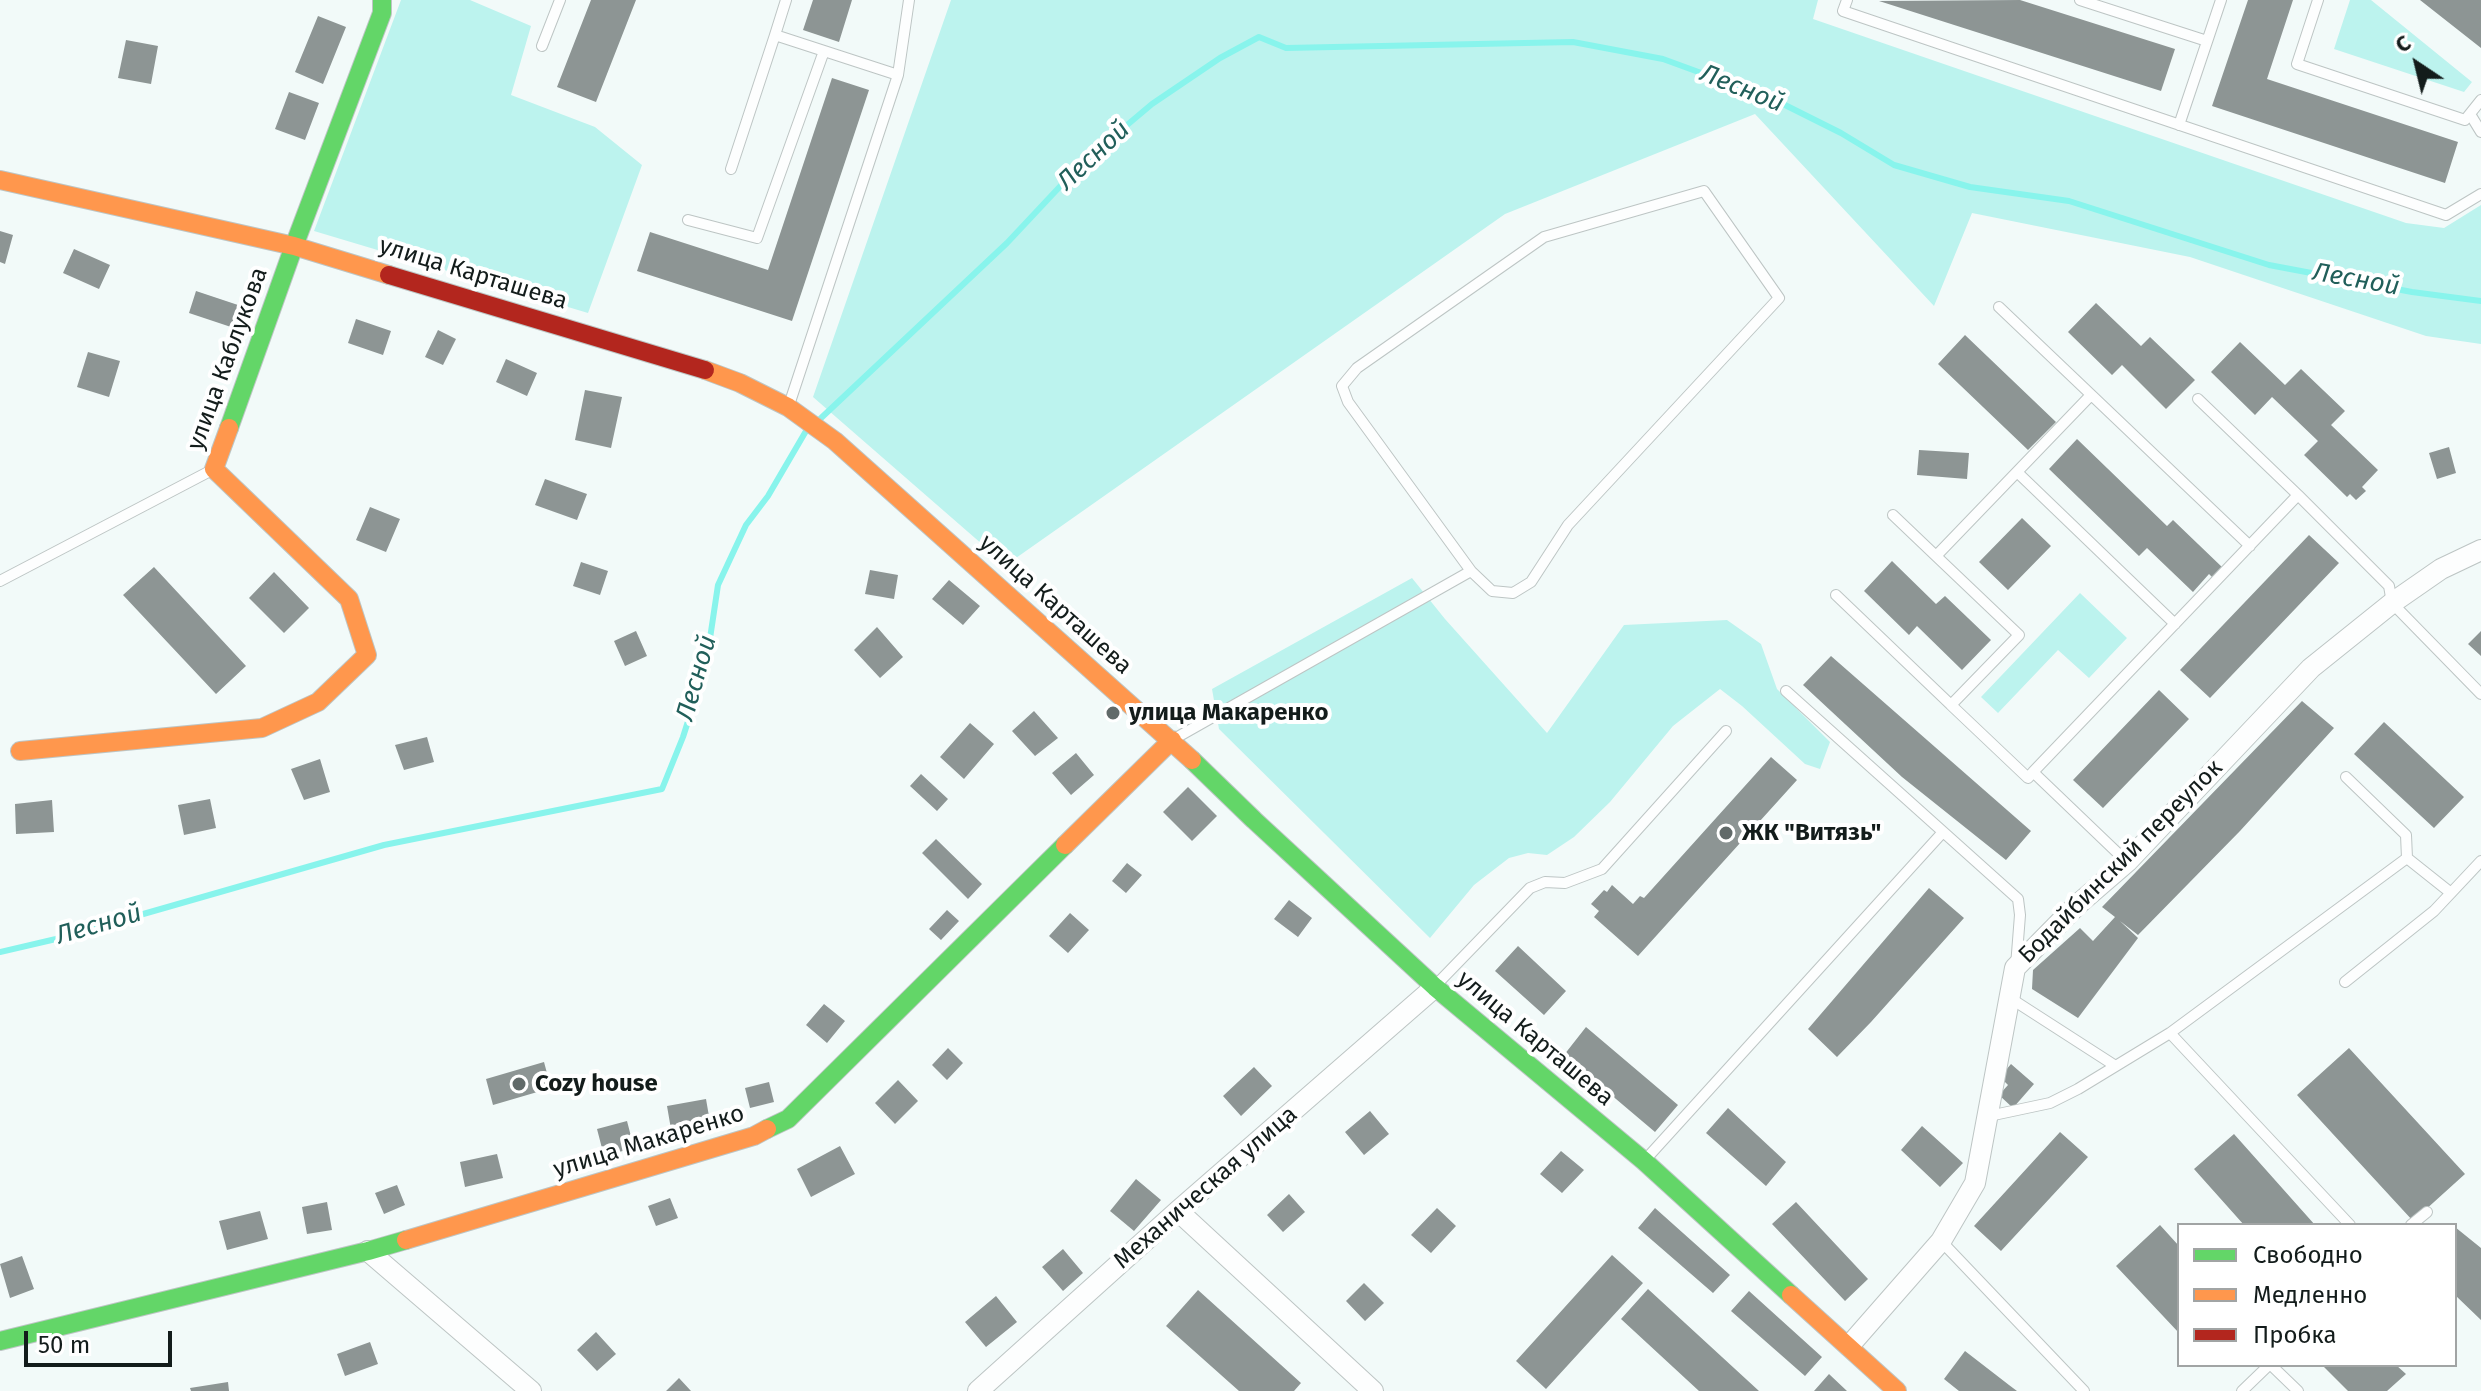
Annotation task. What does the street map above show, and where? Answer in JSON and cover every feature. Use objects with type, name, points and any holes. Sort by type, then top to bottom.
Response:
[{"type":"street","name":"улица Каблукова","points":[[20,751],[262,728],[318,702],[367,655],[349,599],[214,469],[382,13],[382,0]]},
{"type":"street","name":"улица Карташева","points":[[0,180],[294,246],[702,369],[740,383],[788,407],[835,441],[1172,740],[1435,987],[1644,1161],[1897,1391]]},
{"type":"street","name":"Бодайбинский переулок","points":[[1849,1346],[1941,1241],[1975,1183],[2015,968],[2076,906],[2127,862],[2311,668],[2392,603],[2441,569],[2481,550]]},
{"type":"street","name":"улица Макаренко","points":[[0,1341],[368,1251],[754,1136],[788,1119],[1172,740]]},
{"type":"street","name":"Механическая улица","points":[[978,1391],[1435,987]]},
{"type":"street","points":[[1178,1211],[1373,1391]]},
{"type":"street","points":[[368,1251],[531,1391]]},
{"type":"lane","points":[[542,46],[560,0]]},
{"type":"lane","points":[[731,169],[786,0]]},
{"type":"lane","points":[[788,407],[898,75],[909,0]]},
{"type":"lane","points":[[1847,0],[1843,11],[2446,215],[2481,194]]},
{"type":"lane","points":[[2080,0],[2207,41]]},
{"type":"lane","points":[[2179,125],[2221,0]]},
{"type":"lane","points":[[2318,0],[2297,64],[2465,120],[2481,100]]},
{"type":"lane","points":[[775,35],[898,75]]},
{"type":"lane","points":[[688,220],[757,238],[824,51]]},
{"type":"lane","points":[[2470,114],[2481,132]]},
{"type":"lane","points":[[1704,191],[1779,298],[1568,525],[1531,582],[1513,593],[1492,591],[1471,571],[1348,402],[1342,386],[1357,368],[1544,237],[1704,191]]},
{"type":"lane","points":[[1999,307],[2250,546]]},
{"type":"lane","points":[[1936,556],[2091,395]]},
{"type":"lane","points":[[2198,399],[2389,586],[2392,603],[2481,694]]},
{"type":"lane","points":[[0,581],[214,469]]},
{"type":"lane","points":[[2017,472],[2175,624]]},
{"type":"lane","points":[[1836,595],[2028,778],[2298,495]]},
{"type":"lane","points":[[1893,515],[2019,635],[1951,705]]},
{"type":"lane","points":[[1172,740],[1471,571]]},
{"type":"lane","points":[[1786,691],[2018,899],[2020,915],[2015,968]]},
{"type":"lane","points":[[1435,987],[1530,888],[1545,882],[1565,883],[1602,869],[1726,731]]},
{"type":"lane","points":[[2033,772],[2127,862]]},
{"type":"lane","points":[[2346,777],[2406,835],[2407,858],[2451,893]]},
{"type":"lane","points":[[1644,1161],[1943,832]]},
{"type":"lane","points":[[1989,1116],[2050,1103],[2170,1033],[2407,858]]},
{"type":"lane","points":[[2345,982],[2434,911],[2481,861]]},
{"type":"lane","points":[[2010,998],[2114,1065]]},
{"type":"lane","points":[[2170,1033],[2348,1223]]},
{"type":"lane","points":[[2413,1223],[2427,1212]]},
{"type":"lane","points":[[1941,1241],[2084,1391]]},
{"type":"lane","points":[[2242,1391],[2268,1367]]},
{"type":"lane","points":[[2272,1367],[2298,1391]]},
{"type":"shaded area","points":[[401,0],[470,0],[531,26],[511,95],[595,127],[642,165],[588,313],[314,231]]},
{"type":"shaded area","points":[[951,0],[1818,0],[1813,19],[2406,223],[2444,228],[2481,205],[2481,344],[2426,336],[2190,257],[1972,213],[1934,306],[1755,114],[1505,214],[1006,565],[813,397]]},
{"type":"shaded area","points":[[2350,0],[2371,0],[2472,82],[2464,92],[2334,49]]},
{"type":"shaded area","points":[[1412,578],[1547,733],[1624,625],[1727,620],[1761,644],[1777,689],[1830,742],[1820,769],[1805,764],[1720,689],[1673,726],[1610,802],[1574,837],[1547,855],[1528,853],[1509,858],[1474,885],[1430,938],[1219,729],[1212,689]]},
{"type":"shaded area","points":[[2080,593],[2127,638],[2089,678],[2058,650],[1998,713],[1981,697]]},
{"type":"building","points":[[591,0],[636,0],[596,102],[557,87]]},
{"type":"building","points":[[813,0],[852,0],[839,42],[803,30]]},
{"type":"building","points":[[2020,0],[2175,49],[2161,91],[1879,1]]},
{"type":"building","points":[[2248,0],[2293,0],[2267,79],[2458,142],[2445,183],[2212,106]]},
{"type":"building","points":[[2420,0],[2481,0],[2481,48]]},
{"type":"building","points":[[318,16],[346,27],[323,84],[295,72]]},
{"type":"building","points":[[126,40],[158,46],[151,84],[118,78]]},
{"type":"building","points":[[832,78],[869,90],[792,321],[637,271],[650,232],[768,270]]},
{"type":"building","points":[[289,92],[319,103],[305,140],[275,129]]},
{"type":"building","points":[[0,231],[13,235],[5,264],[0,262]]},
{"type":"building","points":[[74,249],[110,265],[99,289],[63,273]]},
{"type":"building","points":[[196,291],[238,305],[231,327],[189,313]]},
{"type":"building","points":[[2096,303],[2141,346],[2150,337],[2195,380],[2166,409],[2122,365],[2112,375],[2068,332]]},
{"type":"building","points":[[356,319],[391,331],[383,355],[348,343]]},
{"type":"building","points":[[438,330],[456,339],[443,365],[425,357]]},
{"type":"building","points":[[1965,335],[2056,422],[2028,450],[1938,364]]},
{"type":"building","points":[[2240,342],[2285,385],[2301,369],[2345,411],[2331,425],[2378,470],[2362,487],[2366,491],[2356,500],[2350,494],[2347,497],[2304,455],[2318,441],[2272,397],[2255,415],[2211,372]]},
{"type":"building","points":[[88,352],[120,361],[109,397],[77,387]]},
{"type":"building","points":[[506,359],[537,373],[527,396],[496,382]]},
{"type":"building","points":[[585,390],[622,397],[611,448],[575,440]]},
{"type":"building","points":[[2077,439],[2167,526],[2173,520],[2223,568],[2213,578],[2209,574],[2193,592],[2147,548],[2139,556],[2049,469]]},
{"type":"building","points":[[2449,447],[2456,473],[2437,479],[2429,453]]},
{"type":"building","points":[[1919,450],[1969,453],[1967,479],[1917,475]]},
{"type":"building","points":[[545,479],[587,494],[577,520],[535,505]]},
{"type":"building","points":[[370,507],[400,519],[386,552],[356,540]]},
{"type":"building","points":[[2022,518],[2051,546],[2008,590],[1979,562]]},
{"type":"building","points":[[2309,535],[2339,563],[2210,698],[2180,670]]},
{"type":"building","points":[[1892,561],[1936,604],[1945,596],[1991,640],[1962,670],[1917,626],[1909,635],[1864,591]]},
{"type":"building","points":[[581,562],[608,571],[600,595],[573,586]]},
{"type":"building","points":[[154,567],[246,666],[216,694],[123,595]]},
{"type":"building","points":[[870,570],[898,575],[894,599],[865,594]]},
{"type":"building","points":[[274,572],[309,608],[284,633],[249,598]]},
{"type":"building","points":[[949,580],[980,606],[963,625],[932,599]]},
{"type":"building","points":[[877,627],[903,657],[880,678],[854,650]]},
{"type":"building","points":[[636,631],[647,656],[625,666],[614,641]]},
{"type":"building","points":[[2481,631],[2481,656],[2468,644]]},
{"type":"building","points":[[1831,656],[2031,831],[2006,860],[1902,777],[1803,685]]},
{"type":"building","points":[[2159,690],[2189,719],[2103,808],[2073,780]]},
{"type":"building","points":[[2302,701],[2334,728],[2240,831],[2138,935],[2120,921],[2138,938],[2078,1018],[2032,989],[2033,970],[2080,928],[2093,941],[2115,917],[2102,907]]},
{"type":"building","points":[[1034,711],[1058,738],[1035,756],[1012,731]]},
{"type":"building","points":[[2384,722],[2464,797],[2434,828],[2354,754]]},
{"type":"building","points":[[970,723],[994,744],[964,779],[940,757]]},
{"type":"building","points":[[427,737],[434,762],[404,770],[395,745]]},
{"type":"building","points":[[1076,753],[1094,775],[1071,795],[1052,773]]},
{"type":"building","name":"ЖК \"Витязь\"","points":[[1771,757],[1797,780],[1638,956],[1594,917],[1599,911],[1591,904],[1612,885],[1633,904],[1640,896],[1644,898]]},
{"type":"building","points":[[320,759],[330,792],[304,800],[291,769]]},
{"type":"building","points":[[921,774],[948,799],[937,811],[910,786]]},
{"type":"building","points":[[1188,787],[1217,816],[1192,841],[1163,812]]},
{"type":"building","points":[[210,799],[216,828],[184,835],[178,805]]},
{"type":"building","points":[[52,800],[54,832],[16,834],[15,804]]},
{"type":"building","points":[[936,839],[982,884],[968,899],[922,853]]},
{"type":"building","points":[[1127,863],[1142,875],[1126,893],[1112,881]]},
{"type":"building","points":[[1929,888],[1964,918],[1837,1057],[1808,1029]]},
{"type":"building","points":[[1289,900],[1312,918],[1298,937],[1274,919]]},
{"type":"building","points":[[947,910],[959,921],[941,940],[929,929]]},
{"type":"building","points":[[1070,913],[1089,930],[1068,953],[1049,936]]},
{"type":"building","points":[[1518,946],[1566,991],[1544,1015],[1495,971]]},
{"type":"building","points":[[824,1004],[845,1021],[827,1043],[806,1025]]},
{"type":"building","points":[[1586,1027],[1678,1105],[1655,1132],[1564,1055]]},
{"type":"building","points":[[948,1048],[963,1063],[947,1080],[932,1065]]},
{"type":"building","points":[[2349,1048],[2465,1174],[2413,1221],[2297,1095]]},
{"type":"building","name":"Cozy house","points":[[544,1062],[551,1088],[493,1105],[486,1079]]},
{"type":"building","points":[[2011,1064],[2034,1084],[2013,1108],[1999,1095],[2008,1085],[2000,1077]]},
{"type":"building","points":[[1254,1067],[1272,1086],[1241,1116],[1223,1096]]},
{"type":"building","points":[[898,1080],[918,1101],[895,1124],[875,1103]]},
{"type":"building","points":[[769,1082],[774,1102],[750,1108],[745,1088]]},
{"type":"building","points":[[706,1099],[711,1128],[672,1135],[667,1106]]},
{"type":"building","points":[[1728,1108],[1786,1162],[1766,1186],[1706,1133]]},
{"type":"building","points":[[1370,1111],[1389,1134],[1364,1155],[1345,1132]]},
{"type":"building","points":[[627,1121],[634,1148],[604,1156],[597,1129]]},
{"type":"building","points":[[1922,1126],[1963,1163],[1940,1187],[1901,1150]]},
{"type":"building","points":[[2060,1132],[2088,1157],[2001,1251],[1974,1226]]},
{"type":"building","points":[[2234,1134],[2313,1223],[2242,1223],[2194,1169]]},
{"type":"building","points":[[840,1146],[855,1174],[811,1197],[797,1169]]},
{"type":"building","points":[[1561,1151],[1584,1170],[1562,1193],[1540,1174]]},
{"type":"building","points":[[497,1154],[503,1178],[465,1187],[460,1162]]},
{"type":"building","points":[[1136,1179],[1161,1200],[1134,1231],[1110,1211]]},
{"type":"building","points":[[397,1185],[405,1205],[384,1214],[375,1193]]},
{"type":"building","points":[[1289,1194],[1305,1212],[1283,1232],[1267,1215]]},
{"type":"building","points":[[670,1198],[678,1218],[656,1226],[648,1206]]},
{"type":"building","points":[[327,1202],[332,1230],[307,1234],[302,1207]]},
{"type":"building","points":[[1796,1202],[1868,1279],[1845,1301],[1772,1224]]},
{"type":"building","points":[[1437,1208],[1456,1226],[1431,1253],[1411,1235]]},
{"type":"building","points":[[1655,1208],[1730,1275],[1713,1293],[1638,1228]]},
{"type":"building","points":[[260,1211],[268,1239],[227,1250],[219,1221]]},
{"type":"building","points":[[2160,1225],[2177,1244],[2177,1331],[2116,1266]]},
{"type":"building","points":[[2457,1229],[2481,1248],[2481,1320],[2457,1297]]},
{"type":"building","points":[[1063,1249],[1083,1273],[1063,1291],[1042,1267]]},
{"type":"building","points":[[1612,1255],[1643,1283],[1546,1389],[1516,1361]]},
{"type":"building","points":[[22,1256],[34,1289],[10,1298],[0,1264]]},
{"type":"building","points":[[1364,1283],[1384,1303],[1365,1321],[1346,1301]]},
{"type":"building","points":[[1648,1289],[1759,1391],[1699,1391],[1621,1319]]},
{"type":"building","points":[[1198,1290],[1301,1383],[1294,1391],[1239,1391],[1166,1326]]},
{"type":"building","points":[[1749,1291],[1822,1357],[1805,1376],[1731,1311]]},
{"type":"building","points":[[996,1296],[1017,1322],[986,1347],[965,1322]]},
{"type":"building","points":[[596,1332],[616,1354],[597,1371],[577,1350]]},
{"type":"building","points":[[370,1342],[378,1364],[345,1376],[337,1354]]},
{"type":"building","points":[[1965,1351],[2017,1391],[1959,1391],[1944,1379]]},
{"type":"building","points":[[2324,1367],[2398,1367],[2406,1374],[2387,1391],[2348,1391]]},
{"type":"building","points":[[1829,1374],[1847,1391],[1814,1391]]},
{"type":"building","points":[[679,1378],[691,1391],[666,1391]]},
{"type":"building","points":[[228,1382],[229,1391],[191,1391],[190,1388]]},
{"type":"waterway","name":"Лесной","points":[[820,419],[1007,243],[1082,163],[1152,104],[1220,58],[1259,37],[1286,48],[1573,42],[1663,59],[1775,100],[1841,133],[1894,165],[1970,187],[2069,201],[2269,265],[2412,292],[2481,301]]},
{"type":"waterway","name":"Лесной","points":[[0,952],[56,939],[384,845],[662,789],[683,737],[706,665],[718,585],[746,525],[768,496],[806,431]]},
{"type":"traffic: fast","points":[[229,428],[382,13],[382,0]]},
{"type":"traffic: fast","points":[[1192,760],[1435,987],[1644,1161],[1791,1295]]},
{"type":"traffic: fast","points":[[767,1129],[788,1119],[1065,845]]},
{"type":"traffic: fast","points":[[0,1341],[406,1240]]},
{"type":"traffic: slow","points":[[0,180],[294,246],[389,275]]},
{"type":"traffic: slow","points":[[705,370],[788,407],[835,441],[1192,760]]},
{"type":"traffic: slow","points":[[20,751],[262,728],[318,702],[367,655],[349,599],[214,469],[229,428]]},
{"type":"traffic: slow","points":[[1065,845],[1172,740]]},
{"type":"traffic: slow","points":[[406,1240],[754,1136],[767,1129]]},
{"type":"traffic: slow","points":[[1791,1295],[1897,1391]]},
{"type":"traffic: jam","points":[[389,275],[705,370]]},
{"type":"place","name":"улица Макаренко","points":[[1113,713]]},
{"type":"place","name":"ЖК \"Витязь\"","points":[[1726,833]]},
{"type":"place","name":"Cozy house","points":[[519,1084]]}]
